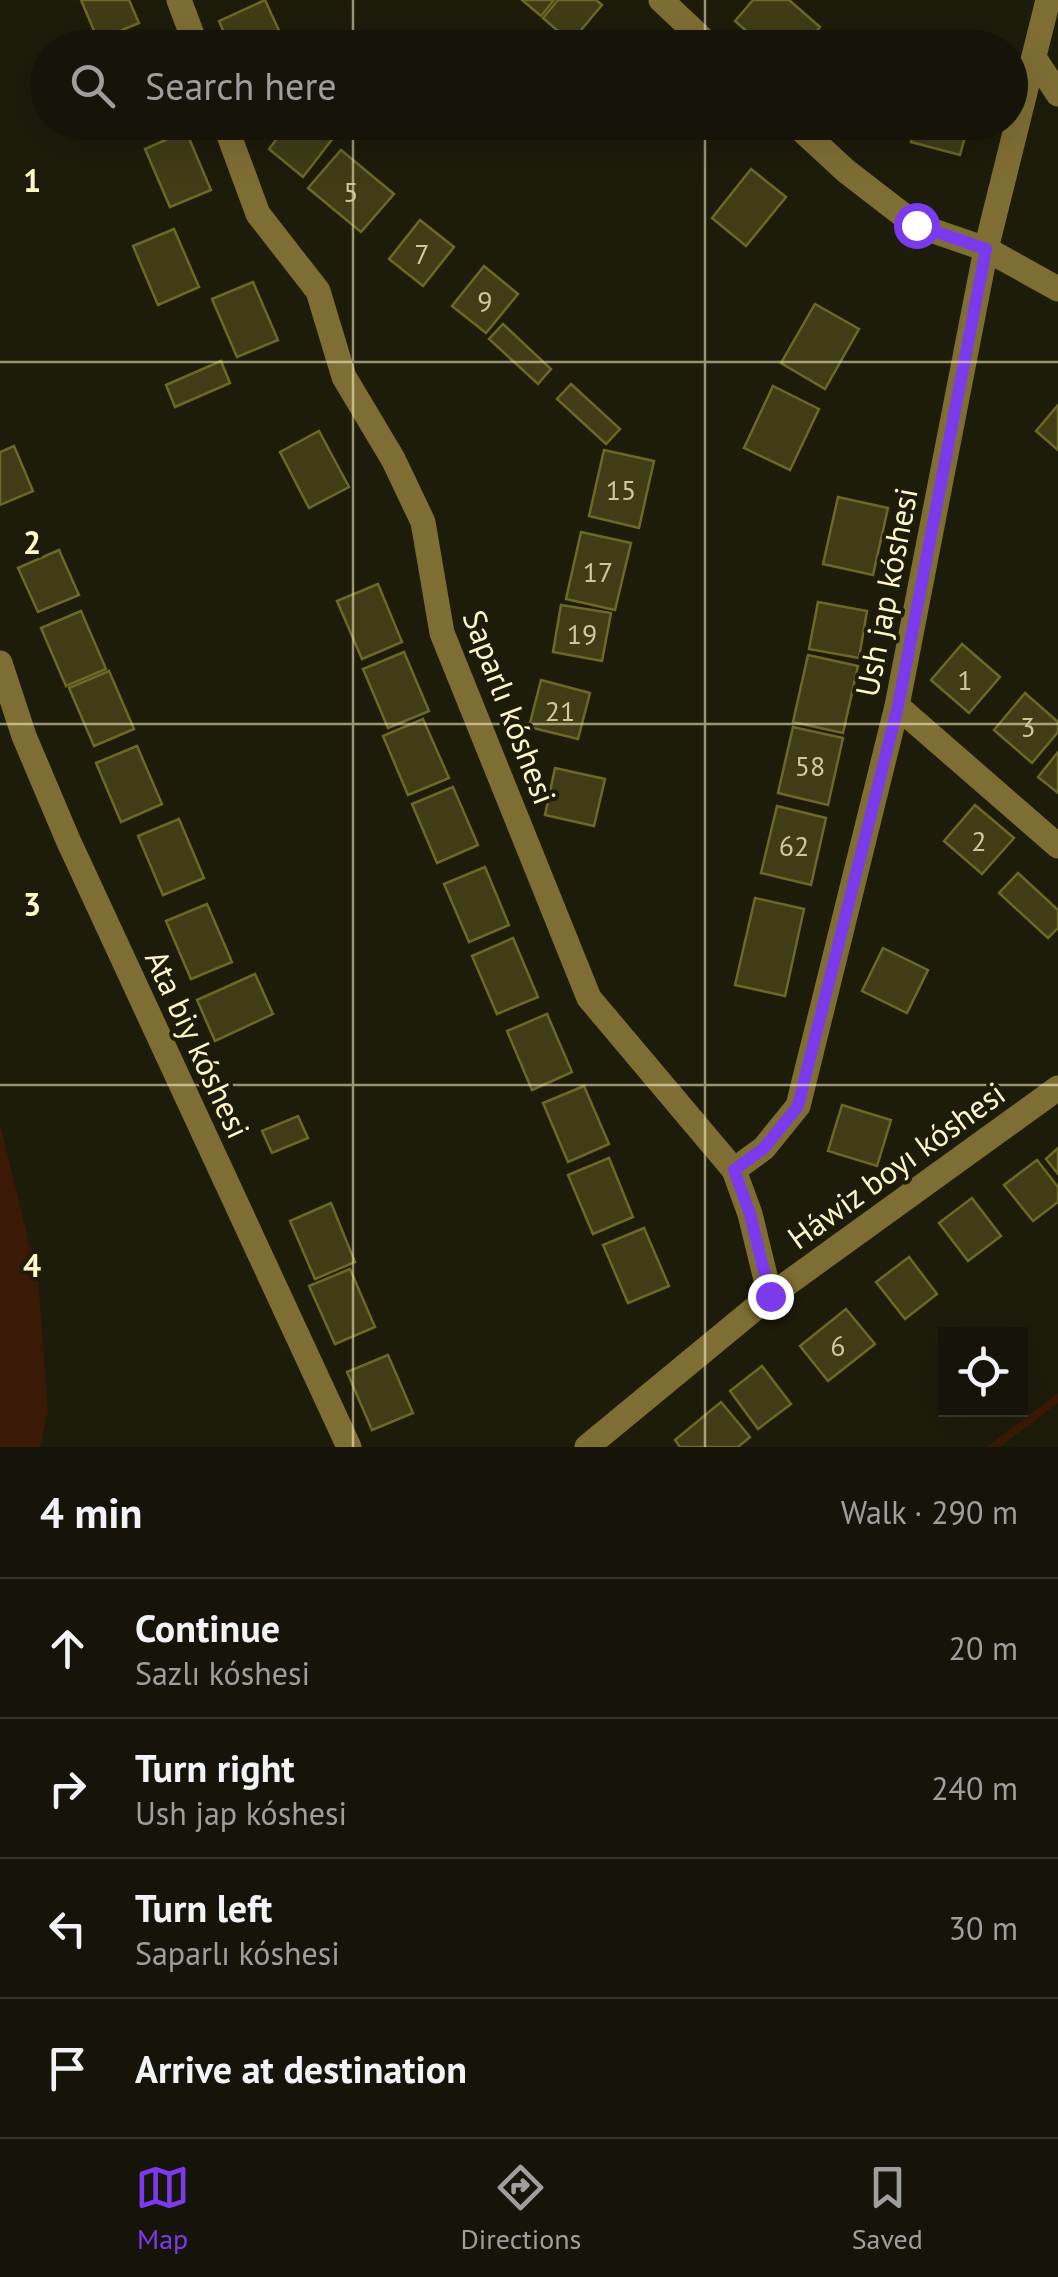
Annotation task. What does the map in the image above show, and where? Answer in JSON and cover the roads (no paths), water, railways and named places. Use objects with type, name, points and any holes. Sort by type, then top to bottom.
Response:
[{"type":"street","points":[[179,0],[190,30]]},
{"type":"street","points":[[661,0],[693,30]]},
{"type":"street","name":"Ush jap kóshesi","points":[[1028,86],[1048,0]]},
{"type":"street","points":[[1035,59],[1058,94]]},
{"type":"street","name":"Saparlı kóshesi","points":[[231,140],[258,214],[318,291],[344,377],[393,459],[424,522],[442,633],[589,998],[734,1170],[750,1214],[770,1296]]},
{"type":"street","points":[[812,140],[916,225],[986,249],[1058,289]]},
{"type":"street","name":"Ush jap kóshesi","points":[[734,1170],[764,1148],[798,1106],[898,706],[986,249],[1014,140]]},
{"type":"street","name":"Ata biy kóshesi","points":[[0,663],[24,736],[68,840],[348,1447]]},
{"type":"street","points":[[898,706],[1058,846]]},
{"type":"street","name":"Háwiz boyı kóshesi","points":[[587,1447],[770,1296],[1058,1088]]},
{"type":"waterway","points":[[993,1447],[1058,1398]]}]
